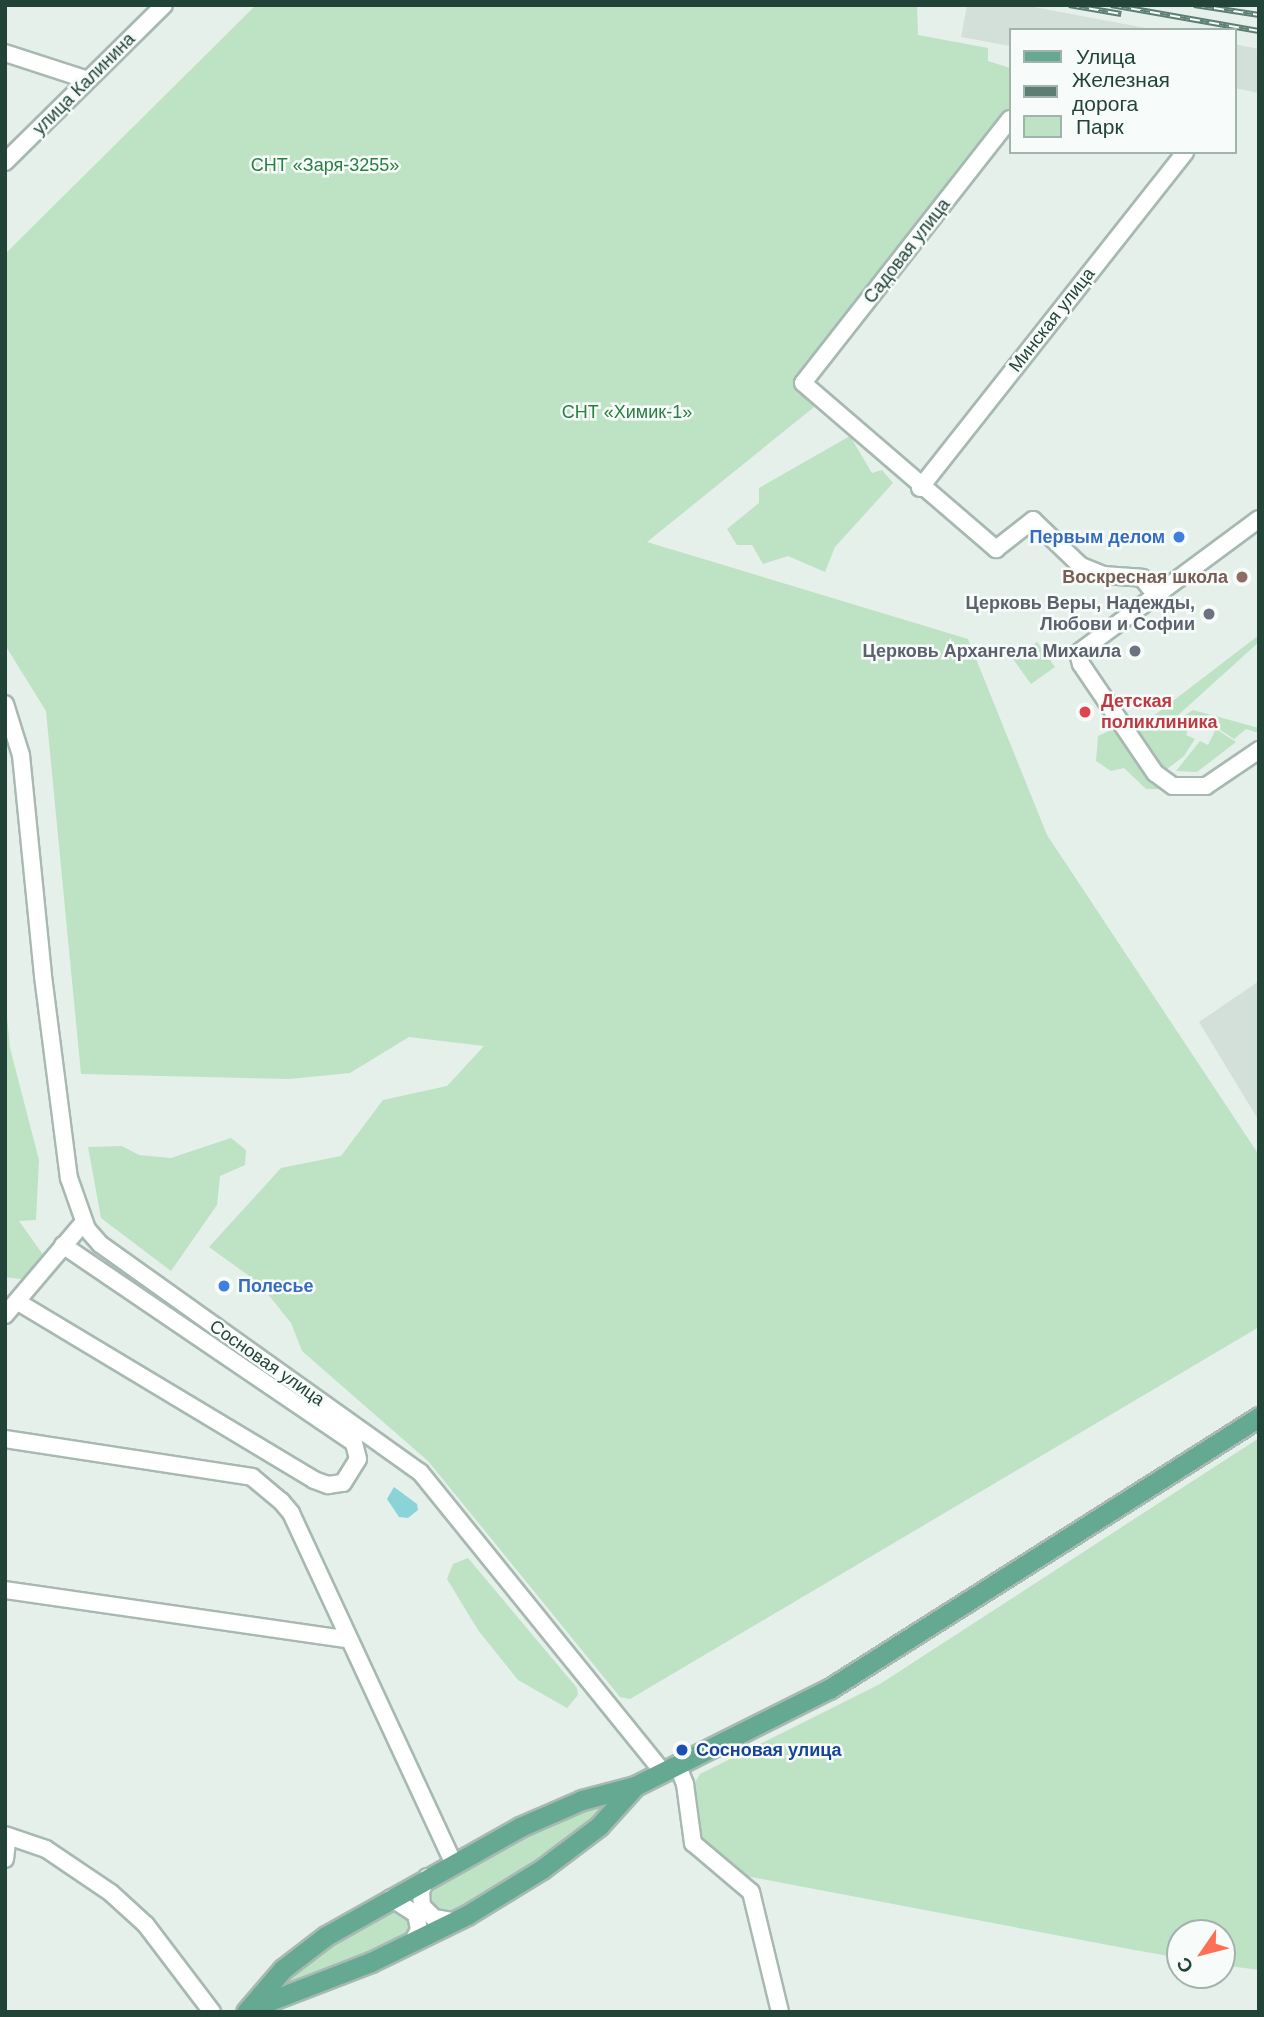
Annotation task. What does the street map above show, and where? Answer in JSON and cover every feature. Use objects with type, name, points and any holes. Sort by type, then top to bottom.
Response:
[{"type":"main road","points":[[248,2010],[300,1954],[391,1898],[427,1877],[565,1808],[635,1786],[859,1671],[1259,1417]]},
{"type":"main road","points":[[248,2010],[297,1994],[452,1922],[551,1861],[599,1826],[635,1786]]},
{"type":"street","name":"улица Калинина","points":[[5,162],[164,5]]},
{"type":"street","points":[[5,53],[89,80]]},
{"type":"street","name":"Садовая улица","points":[[920,488],[803,383],[1009,120]]},
{"type":"street","name":"Минская улица","points":[[920,488],[1183,154]]},
{"type":"street","points":[[920,488],[996,549],[1033,520],[1081,566],[1103,575],[1142,578],[1155,594]]},
{"type":"street","points":[[1259,519],[1077,653],[1101,694],[1155,772],[1180,789],[1206,786],[1259,750]]},
{"type":"street","points":[[5,704],[21,755],[43,976],[69,1178],[82,1221],[5,1315]]},
{"type":"street","name":"Сосновая улица","points":[[82,1221],[100,1244],[420,1472],[669,1768]]},
{"type":"street","points":[[18,1302],[314,1480],[328,1485],[344,1482],[358,1459],[354,1443],[63,1245]]},
{"type":"street","points":[[5,1439],[257,1479],[291,1513],[347,1639],[454,1864]]},
{"type":"street","points":[[5,1590],[347,1639]]},
{"type":"street","points":[[669,1768],[685,1784],[693,1843],[751,1892],[780,2012]]},
{"type":"street","points":[[5,1859],[7,1836],[46,1849],[111,1893],[146,1925],[212,2012]]},
{"type":"street","points":[[427,1877],[421,1892],[422,1906],[434,1918],[452,1922]]},
{"type":"street","points":[[391,1898],[416,1914],[419,1930],[413,1941]]},
{"type":"shaded area","points":[[967,5],[1023,5],[1146,28],[1009,28],[1009,46],[961,37]]},
{"type":"shaded area","points":[[1236,44],[1259,49],[1259,93],[1236,88]]},
{"type":"shaded area","points":[[1259,981],[1259,1121],[1199,1022]]},
{"type":"green space","points":[[256,5],[917,5],[918,35],[988,48],[988,61],[1009,68],[1009,120],[803,382],[824,399],[647,542],[968,639],[1047,835],[1259,1155],[1259,1327],[630,1699],[620,1697],[428,1461],[302,1351],[291,1323],[259,1283],[209,1247],[281,1168],[341,1156],[383,1100],[447,1086],[484,1046],[409,1037],[350,1073],[289,1079],[81,1074],[46,711],[5,645],[5,254]]},
{"type":"green space","points":[[850,436],[872,473],[882,470],[893,483],[835,547],[825,572],[788,556],[763,564],[752,545],[737,545],[727,529],[759,503],[759,488]]},
{"type":"green space","points":[[1259,635],[1259,642],[1176,717],[1152,717]]},
{"type":"green space","points":[[1037,642],[1055,667],[1031,684],[1013,659]]},
{"type":"green space","points":[[1193,710],[1259,728],[1259,733],[1246,729],[1234,739],[1208,722],[1182,717]]},
{"type":"green space","points":[[1193,719],[1186,735],[1195,739],[1184,756],[1163,772],[1134,735],[1136,724]]},
{"type":"green space","points":[[1115,728],[1160,789],[1146,789],[1124,768],[1111,771],[1096,761],[1098,736]]},
{"type":"green space","points":[[1216,729],[1236,742],[1197,772],[1176,771],[1200,741],[1208,745]]},
{"type":"green space","points":[[5,996],[10,1048],[39,1160],[36,1220],[19,1221],[44,1256],[27,1280],[5,1277]]},
{"type":"green space","points":[[231,1138],[246,1150],[245,1165],[220,1176],[217,1205],[171,1271],[101,1218],[88,1147],[122,1146],[139,1155],[171,1158]]},
{"type":"green space","points":[[1259,1438],[1259,1970],[1236,1967],[1236,1919],[1166,1919],[1166,1956],[746,1876],[703,1846],[694,1833],[693,1786],[700,1774],[880,1684]]},
{"type":"green space","points":[[468,1558],[577,1688],[578,1695],[567,1708],[518,1680],[478,1630],[447,1579],[453,1564]]},
{"type":"green space","points":[[607,1795],[612,1811],[463,1915],[427,1909],[427,1883]]},
{"type":"green space","points":[[382,1907],[406,1908],[415,1931],[283,1995],[271,1985]]},
{"type":"water","points":[[394,1487],[417,1504],[418,1510],[408,1518],[399,1517],[387,1499]]},
{"type":"railway","points":[[1069,5],[1121,14]]},
{"type":"railway","points":[[1111,5],[1259,31]]},
{"type":"railway","points":[[1194,5],[1259,15]]},
{"type":"place","name":"Первым делом","points":[[1179,537]]},
{"type":"place","name":"Воскресная школа","points":[[1242,577]]},
{"type":"place","name":"Церковь Веры, Надежды, Любови и Софии","points":[[1209,614]]},
{"type":"place","name":"Церковь Архангела Михаила","points":[[1135,651]]},
{"type":"place","name":"Детская поликлиника","points":[[1085,712]]},
{"type":"place","name":"Полесье","points":[[224,1286]]},
{"type":"place","name":"Сосновая улица","points":[[682,1750]]},
{"type":"park label","name":"СНТ «Заря-3255»","points":[[325,165]]},
{"type":"park label","name":"СНТ «Химик-1»","points":[[627,412]]}]
